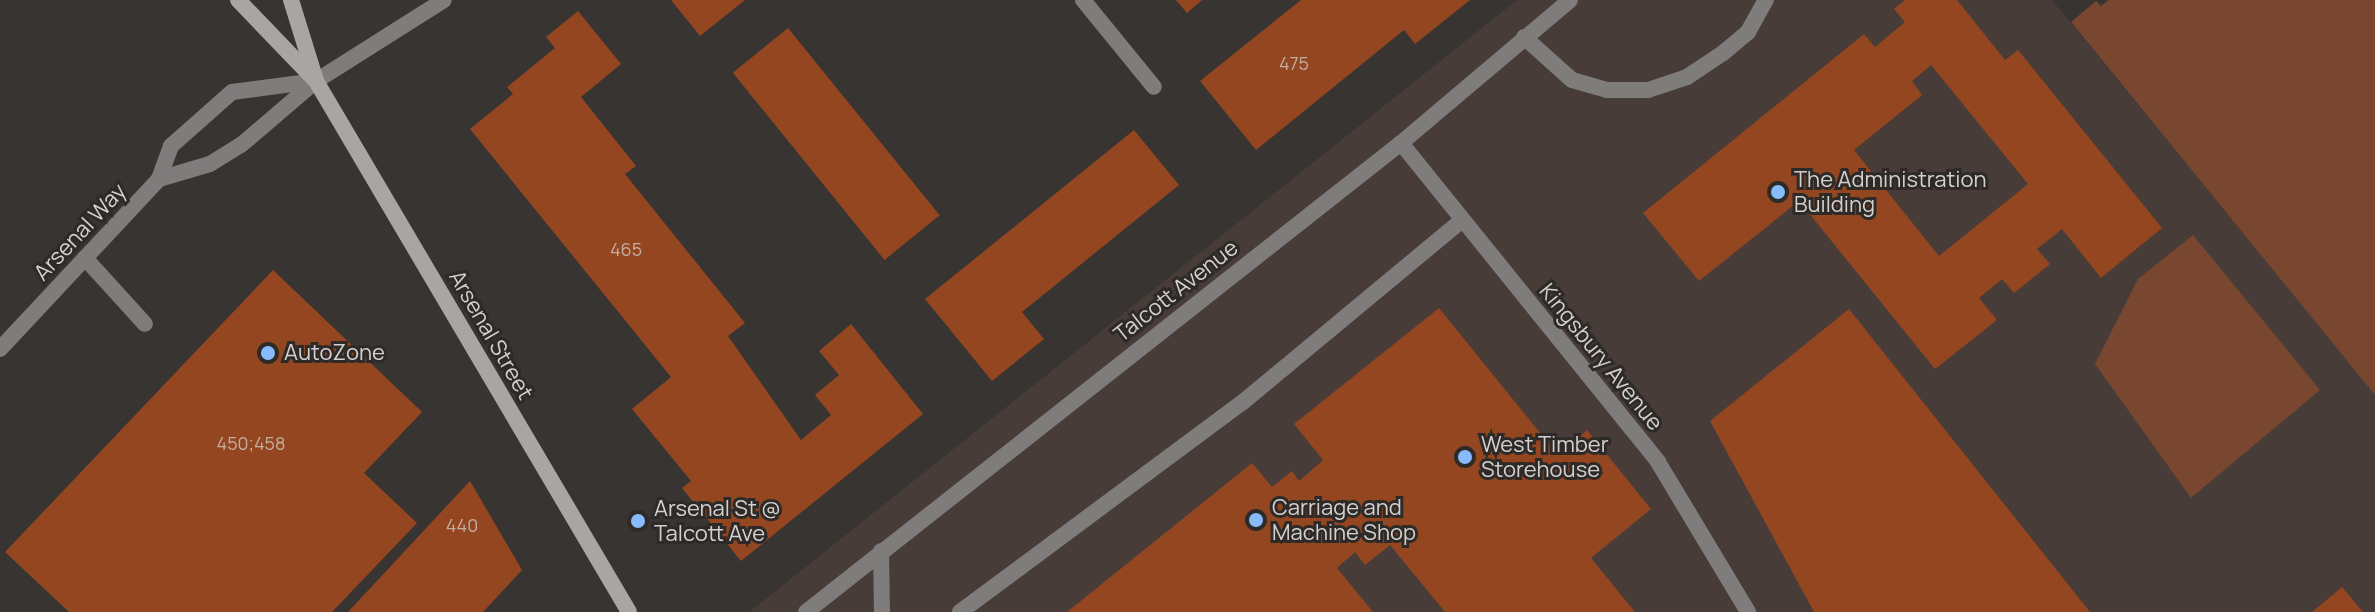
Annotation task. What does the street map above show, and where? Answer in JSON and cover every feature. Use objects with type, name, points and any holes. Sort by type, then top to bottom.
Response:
[{"type":"main road","name":"Arsenal Street","points":[[238,0],[316,81]]},
{"type":"main road","name":"Arsenal Street","points":[[291,0],[316,81],[629,612]]},
{"type":"street","points":[[316,81],[444,0]]},
{"type":"street","points":[[1083,0],[1154,87]]},
{"type":"street","name":"Talcott Avenue","points":[[806,612],[1401,143],[1570,0]]},
{"type":"street","points":[[1524,37],[1572,80],[1607,90],[1648,90],[1723,53],[1748,32],[1766,0]]},
{"type":"street","name":"Arsenal Way","points":[[159,179],[210,164],[241,145],[316,81]]},
{"type":"street","name":"Arsenal Way","points":[[0,349],[159,179],[171,146],[232,92],[316,81]]},
{"type":"street","name":"Kingsbury Avenue","points":[[1401,143],[1460,222],[1658,462],[1748,612]]},
{"type":"street","points":[[960,612],[1243,402],[1460,222]]},
{"type":"street","points":[[85,258],[145,324]]},
{"type":"street","points":[[881,551],[882,612]]},
{"type":"shaded area","points":[[1517,0],[2052,0],[2375,394],[2375,612],[749,612]]},
{"type":"shaded area","points":[[2109,0],[2375,0],[2375,395],[2071,22],[2096,1],[2101,6]]},
{"type":"shaded area","points":[[2193,235],[2320,390],[2191,498],[2095,364],[2138,279]]},
{"type":"building","points":[[671,0],[745,0],[700,36]]},
{"type":"building","points":[[1176,0],[1202,0],[1187,13]]},
{"type":"building","points":[[1301,0],[1470,0],[1415,44],[1404,30],[1256,150],[1200,81]]},
{"type":"building","name":"The Administration Building","points":[[1905,0],[1957,0],[2005,60],[2018,50],[2162,228],[2101,278],[2062,229],[2037,249],[2050,264],[2014,293],[2002,279],[1979,298],[1997,320],[1935,369],[1799,201],[1699,281],[1643,213],[1864,34],[1875,47],[1905,22],[1894,9]],"holes":[[[1931,65],[2028,184],[1939,256],[1854,150],[1922,95],[1912,81]]]},
{"type":"building","points":[[578,11],[621,64],[581,97],[636,166],[625,174],[745,323],[728,336],[801,440],[831,415],[815,395],[839,375],[819,351],[851,324],[923,414],[741,561],[682,488],[691,481],[632,409],[671,377],[470,129],[513,94],[507,87],[555,48],[546,37]]},
{"type":"building","points":[[788,28],[940,215],[884,260],[733,73]]},
{"type":"building","points":[[1134,130],[1179,185],[1022,312],[1044,339],[992,381],[925,299]]},
{"type":"building","points":[[273,270],[422,412],[364,473],[417,523],[332,612],[69,612],[5,552]]},
{"type":"building","name":"West Timber Storehouse","points":[[1439,308],[1558,455],[1587,430],[1651,509],[1591,558],[1635,612],[1445,612],[1390,545],[1365,565],[1355,552],[1337,568],[1373,612],[1067,612],[1252,463],[1272,487],[1292,471],[1299,481],[1323,460],[1294,424]]},
{"type":"building","points":[[1849,309],[2090,612],[1814,612],[1710,421]]},
{"type":"building","points":[[470,481],[522,570],[483,612],[348,612]]},
{"type":"building","points":[[2342,587],[2363,612],[2312,612]]},
{"type":"place","name":"The Administration Building","points":[[1778,192]]},
{"type":"place","name":"AutoZone","points":[[268,353]]},
{"type":"place","name":"West Timber Storehouse","points":[[1465,457]]},
{"type":"place","name":"Carriage and Machine Shop","points":[[1256,520]]},
{"type":"place","name":"Arsenal St @ Talcott Ave","points":[[638,521]]}]
